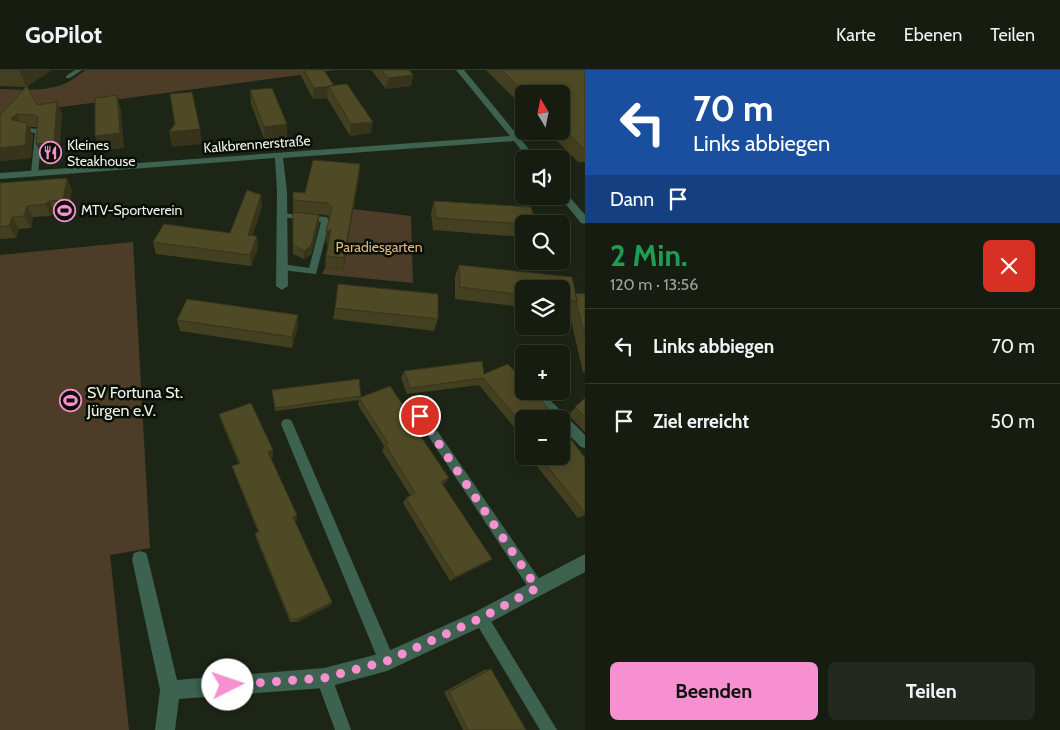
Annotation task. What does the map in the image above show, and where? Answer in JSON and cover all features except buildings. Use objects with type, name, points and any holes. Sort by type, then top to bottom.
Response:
[{"type":"street","points":[[460,70],[515,137]]},
{"type":"street","name":"Kalkbrennerstraße","points":[[0,176],[123,166],[279,157],[515,138]]},
{"type":"street","points":[[518,140],[526,150]]},
{"type":"street","points":[[279,157],[282,215],[282,286]]},
{"type":"street","points":[[570,203],[585,221]]},
{"type":"street","points":[[140,559],[170,690],[165,730]]},
{"type":"street","points":[[170,690],[324,678],[387,661],[481,618],[585,563]]},
{"type":"lane","points":[[68,77],[80,70]]},
{"type":"lane","points":[[22,130],[39,131],[35,173]]},
{"type":"lane","points":[[282,215],[326,220],[313,272],[282,267]]},
{"type":"lane","points":[[543,400],[585,443]]},
{"type":"lane","points":[[420,416],[537,588]]},
{"type":"lane","points":[[287,424],[387,661]]},
{"type":"lane","points":[[481,618],[549,730]]},
{"type":"lane","points":[[324,678],[343,730]]},
{"type":"green space","points":[[86,70],[335,70],[17,113],[0,131],[0,89],[34,90],[51,88],[69,82]]},
{"type":"green space","name":"Paradiesgarten","points":[[353,209],[411,216],[413,283],[322,274],[325,268],[343,270]]},
{"type":"green space","name":"SV Fortuna St. Jürgen e.V.","points":[[133,242],[150,548],[110,555],[129,730],[0,730],[0,255]]},
{"type":"place","name":"Kleines Steakhouse","points":[[51,153]]},
{"type":"place","name":"MTV-Sportverein","points":[[65,210]]},
{"type":"place","name":"SV Fortuna St. Jürgen e.V.","points":[[71,401]]},
{"type":"route","points":[[228,685],[324,678],[387,661],[481,618],[537,588],[420,416]]}]
